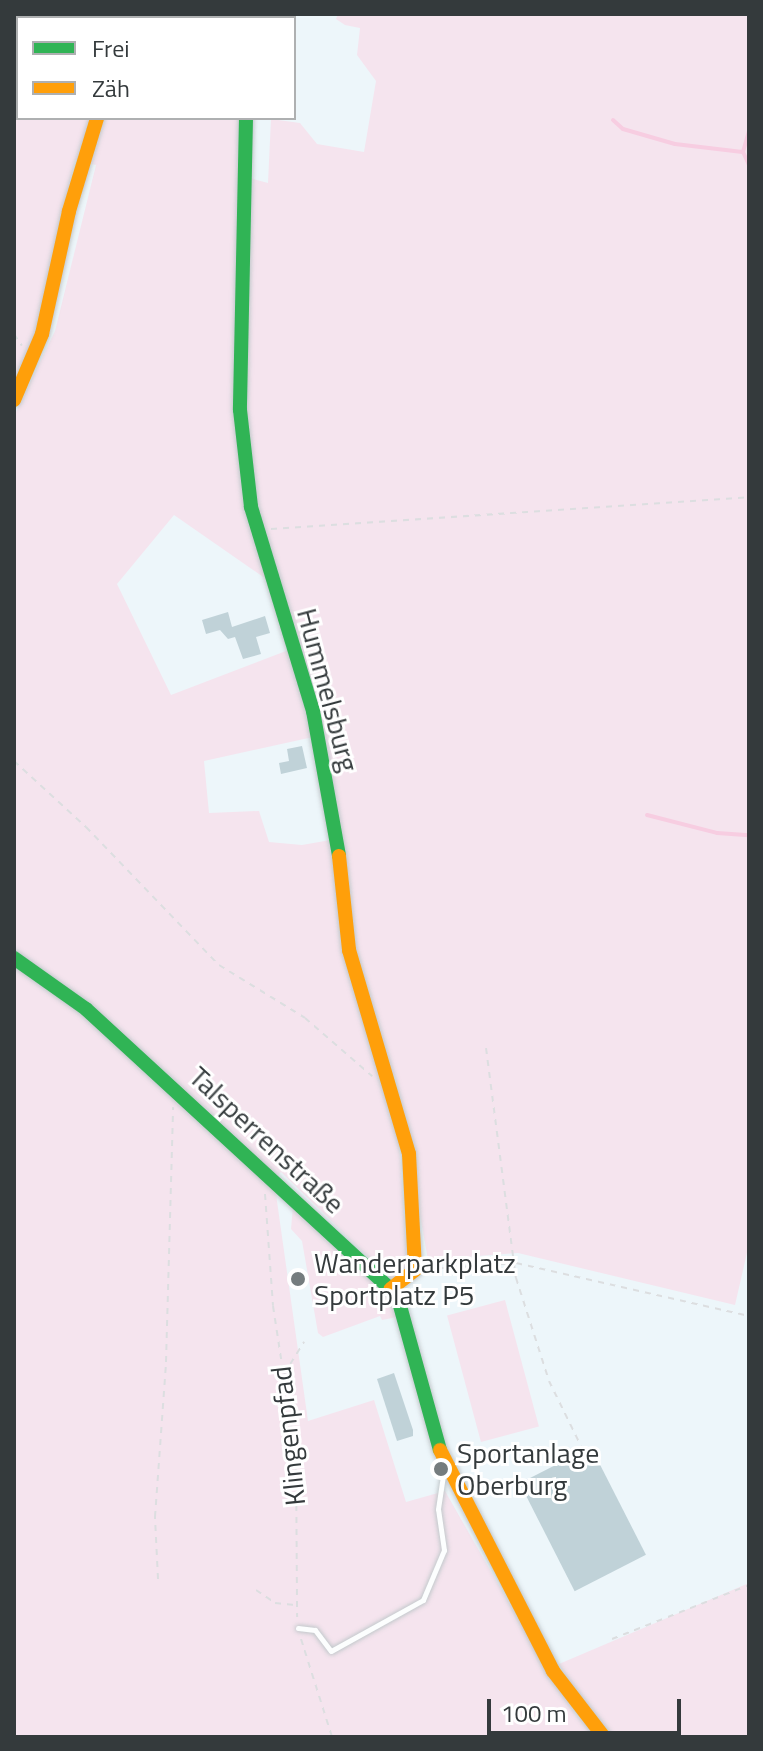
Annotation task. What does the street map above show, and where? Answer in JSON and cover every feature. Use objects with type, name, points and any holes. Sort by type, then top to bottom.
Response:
[{"type":"street","points":[[14,400],[42,334],[69,211],[96,120]]},
{"type":"street","name":"Hummelsburg","points":[[246,120],[240,410],[255,530],[313,711],[340,859],[349,950],[393,1087],[412,1172],[415,1270]]},
{"type":"street","name":"Talsperrenstraße","points":[[14,958],[86,1009],[391,1289],[404,1313],[419,1388],[445,1464],[553,1671],[604,1737]]},
{"type":"street","points":[[391,1289],[415,1270]]},
{"type":"lane","points":[[298,1625],[315,1630],[331,1651],[423,1600],[444,1550],[438,1509],[445,1464]]},
{"type":"path","points":[[255,530],[749,497]]},
{"type":"path","points":[[14,761],[86,827],[219,965],[305,1018],[377,1081],[393,1087]]},
{"type":"path","points":[[486,1048],[516,1278],[549,1381],[581,1446]]},
{"type":"path","points":[[158,1579],[155,1517],[175,1090]]},
{"type":"path","name":"Klingenpfad","points":[[274,1180],[264,1211],[283,1377],[296,1457],[298,1625],[332,1737]]},
{"type":"path","points":[[415,1270],[516,1263],[749,1316]]},
{"type":"path","points":[[283,1377],[304,1342]]},
{"type":"path","points":[[612,1639],[749,1585]]},
{"type":"path","points":[[256,1590],[275,1603],[296,1605]]},
{"type":"shaded area","points":[[14,14],[145,14],[16,16],[16,120],[242,120],[238,175],[268,183],[271,120],[300,123],[317,144],[364,152],[376,81],[357,55],[360,28],[345,25],[336,19],[338,14],[749,14],[749,1244],[735,1305],[518,1253],[428,1260],[395,1075],[382,1080],[399,1145],[408,1272],[393,1281],[281,1172],[274,1180],[308,1421],[374,1400],[406,1502],[445,1491],[549,1673],[576,1715],[598,1737],[14,1737],[14,416],[55,331],[96,165],[75,160],[30,354],[14,389]],"holes":[[[174,515],[279,588],[299,646],[171,695],[117,584]],[[313,737],[342,838],[302,845],[269,842],[259,811],[209,813],[204,761]]]},
{"type":"shaded area","points":[[293,1206],[387,1294],[397,1317],[382,1320],[380,1316],[323,1337],[318,1333],[302,1241],[291,1229]]},
{"type":"shaded area","points":[[505,1300],[539,1427],[481,1442],[447,1316]]},
{"type":"shaded area","points":[[749,1583],[749,1737],[614,1737],[578,1695],[559,1664]]},
{"type":"building","points":[[228,612],[232,627],[265,616],[270,633],[256,637],[261,654],[243,659],[235,637],[228,639],[220,630],[206,634],[202,620]]},
{"type":"building","points":[[302,746],[307,768],[281,774],[279,763],[289,761],[287,749]]},
{"type":"building","points":[[394,1373],[413,1430],[413,1436],[397,1441],[377,1379]]},
{"type":"building","points":[[591,1447],[646,1555],[575,1591],[520,1483]]},
{"type":"waterway","points":[[613,120],[623,129],[675,144],[743,152]]},
{"type":"waterway","points":[[749,131],[743,152],[749,165]]},
{"type":"waterway","points":[[647,815],[717,833],[749,835]]},
{"type":"traffic: fast","points":[[246,120],[240,410],[251,507],[313,711],[339,856]]},
{"type":"traffic: fast","points":[[14,958],[86,1009],[397,1295],[440,1450]]},
{"type":"traffic: slow","points":[[14,400],[42,334],[69,211],[96,120]]},
{"type":"traffic: slow","points":[[339,856],[349,950],[409,1154],[415,1270],[391,1289]]},
{"type":"traffic: slow","points":[[440,1450],[553,1671],[604,1737]]},
{"type":"place","name":"Wanderparkplatz Sportplatz P5","points":[[298,1279]]},
{"type":"place","name":"Sportanlage Oberburg","points":[[441,1469]]}]
